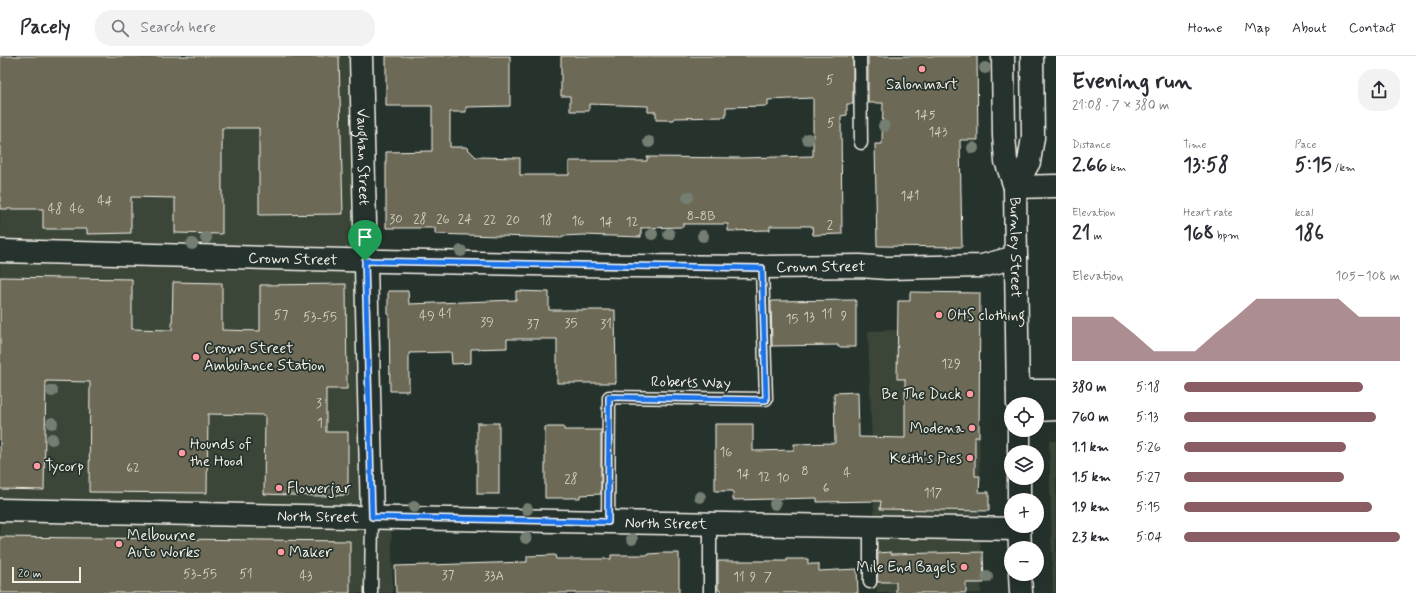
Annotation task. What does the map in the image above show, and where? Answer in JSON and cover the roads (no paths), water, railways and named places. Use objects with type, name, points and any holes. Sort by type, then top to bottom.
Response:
[{"type":"street","name":"Vaughan Street","points":[[361,56],[372,517]]},
{"type":"street","name":"Burnley Street","points":[[1003,56],[1004,136],[1006,161],[1015,187],[1018,397]]},
{"type":"street","name":"Burnley Street","points":[[1015,187],[1029,162],[1033,136],[1032,56]]},
{"type":"street","points":[[1015,187],[1056,186]]},
{"type":"street","name":"Crown Street","points":[[0,251],[365,261],[762,268],[982,266],[1016,257]]},
{"type":"street","points":[[1023,397],[1056,391]]},
{"type":"street","points":[[1044,410],[1056,409]]},
{"type":"street","name":"North Street","points":[[0,510],[870,526],[1020,534]]},
{"type":"street","points":[[1020,581],[1021,593]]},
{"type":"lane","points":[[860,56],[861,143]]},
{"type":"lane","name":"Roberts Way","points":[[608,522],[609,397],[766,400],[762,268]]},
{"type":"lane","name":"Vaughan Street","points":[[371,593],[372,517]]},
{"type":"lane","points":[[710,523],[710,593]]},
{"type":"lane","points":[[870,526],[870,582]]},
{"type":"place","name":"Salonmart","points":[[922,69]]},
{"type":"place","name":"OHS clothing","points":[[939,315]]},
{"type":"place","name":"Crown Street Ambulance Station","points":[[196,357]]},
{"type":"place","name":"Be The Duck","points":[[970,394]]},
{"type":"place","name":"Modena","points":[[972,428]]},
{"type":"place","name":"Hounds of the Hood","points":[[182,453]]},
{"type":"place","name":"Keith's Pies","points":[[970,458]]},
{"type":"place","name":"Tycorp","points":[[37,466]]},
{"type":"place","name":"Flowerjar","points":[[279,488]]},
{"type":"place","name":"Melbourne Auto Works","points":[[119,544]]},
{"type":"place","name":"Maker","points":[[281,552]]},
{"type":"place","name":"Mile End Bagels","points":[[964,567]]}]
